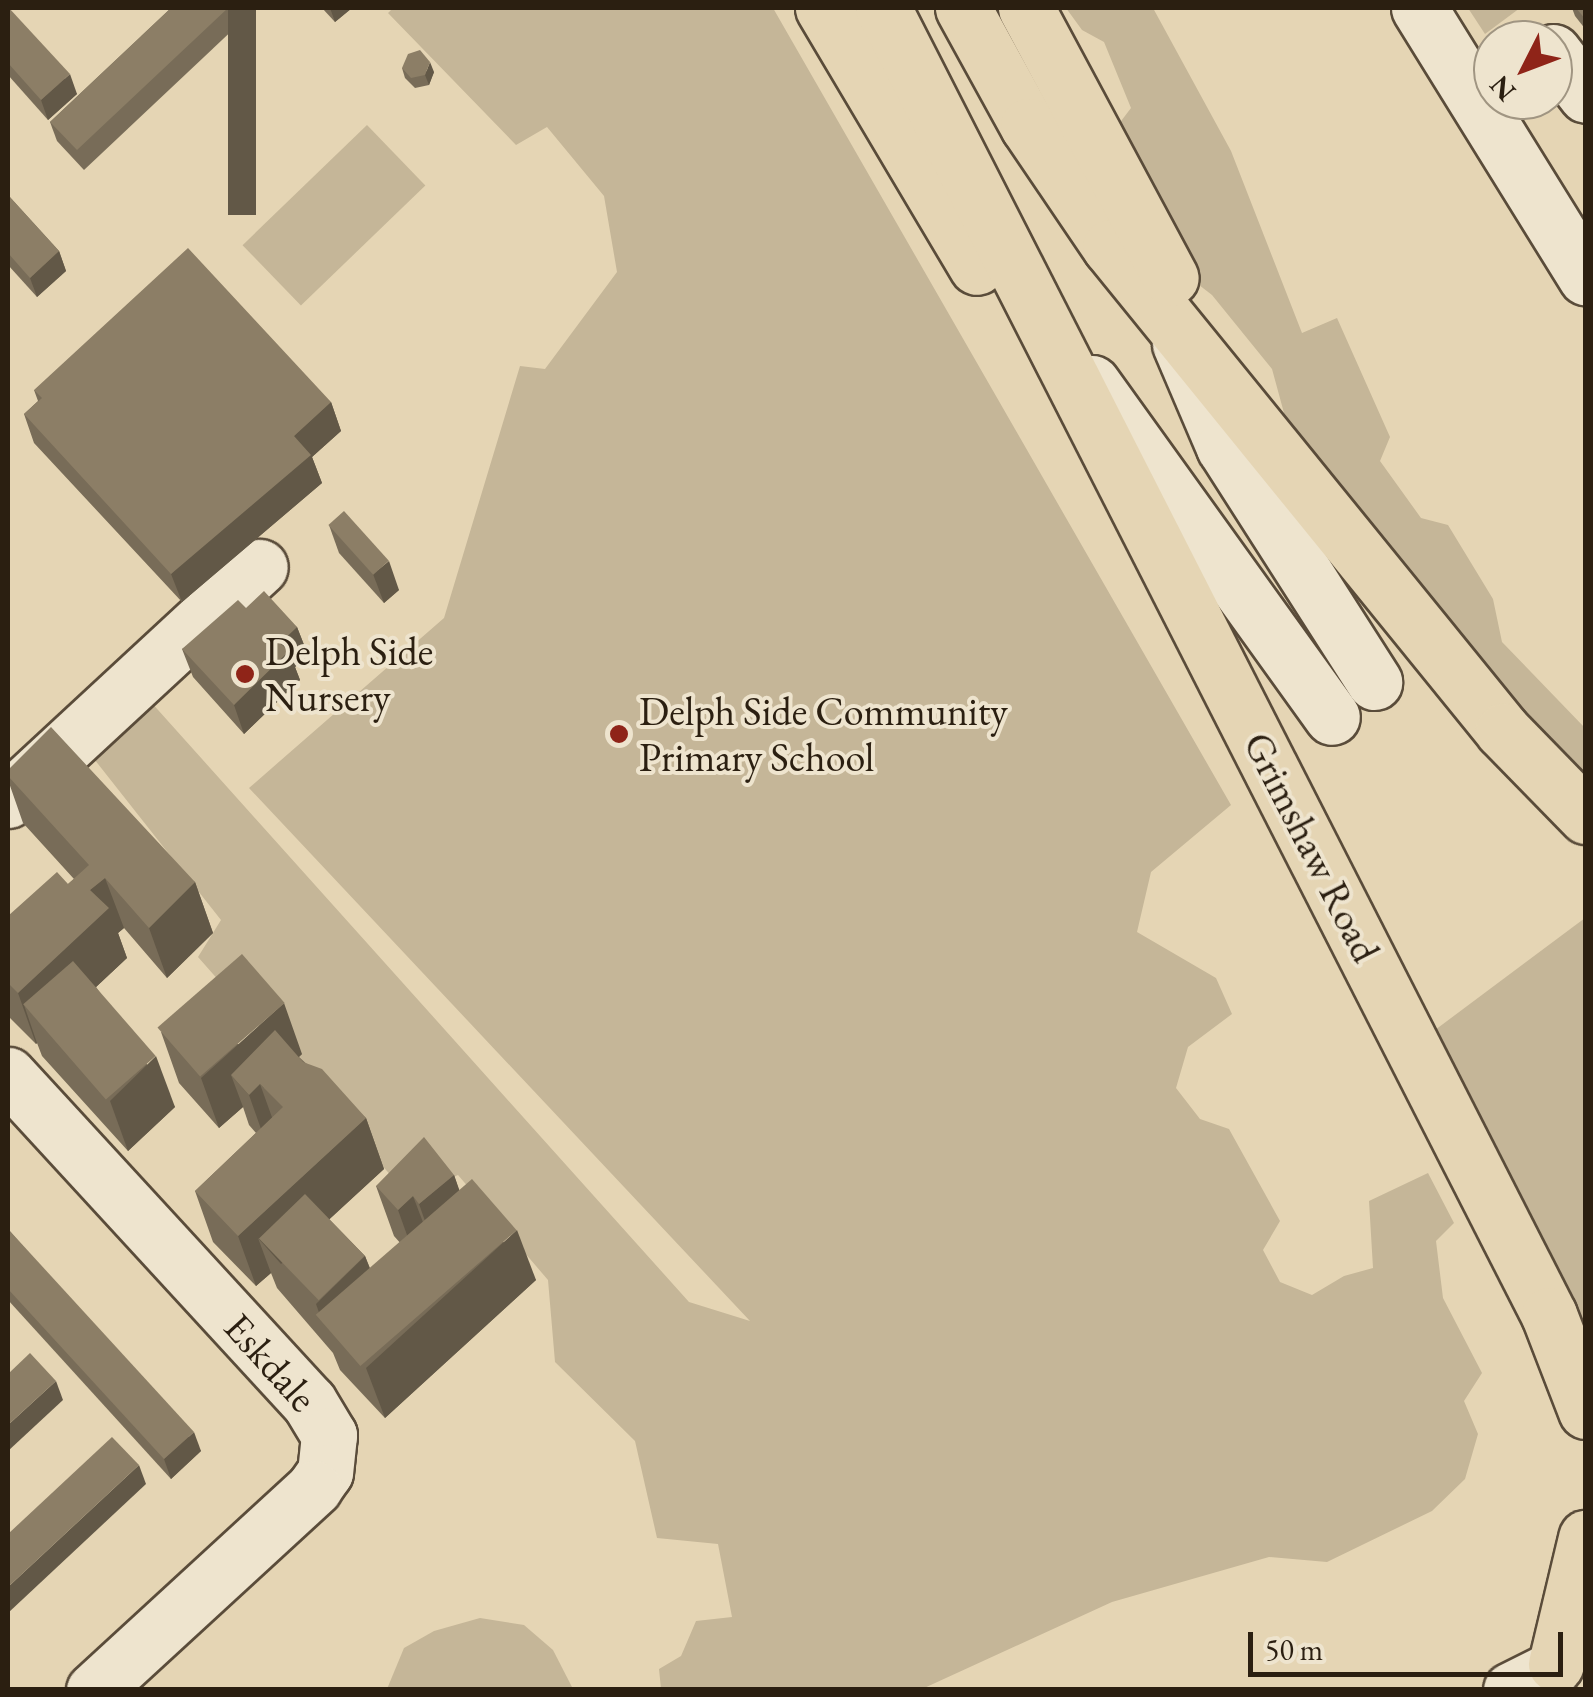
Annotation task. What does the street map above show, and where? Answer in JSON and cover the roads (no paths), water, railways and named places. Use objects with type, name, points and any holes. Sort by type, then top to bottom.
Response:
[{"type":"main road","points":[[822,8],[1261,747]]},
{"type":"main road","name":"Grimshaw Road","points":[[883,8],[1549,1314],[1586,1411]]},
{"type":"main road","points":[[963,8],[1038,141],[1173,328],[1503,732],[1586,816]]},
{"type":"main road","points":[[1026,8],[1107,169],[1267,443]]},
{"type":"main road","points":[[1549,1670],[1586,1538]]},
{"type":"street","points":[[1419,8],[1586,277]]},
{"type":"street","name":"Grimshaw Road","points":[[1025,290],[1332,718]]},
{"type":"street","points":[[1173,328],[1224,448],[1374,682]]},
{"type":"street","points":[[8,800],[260,567]]},
{"type":"street","name":"Eskdale","points":[[8,1075],[310,1402],[328,1435],[325,1472],[314,1488],[94,1690]]},
{"type":"place","name":"Delph Side Nursery","points":[[245,674]]},
{"type":"place","name":"Delph Side Community Primary School","points":[[619,734]]}]
